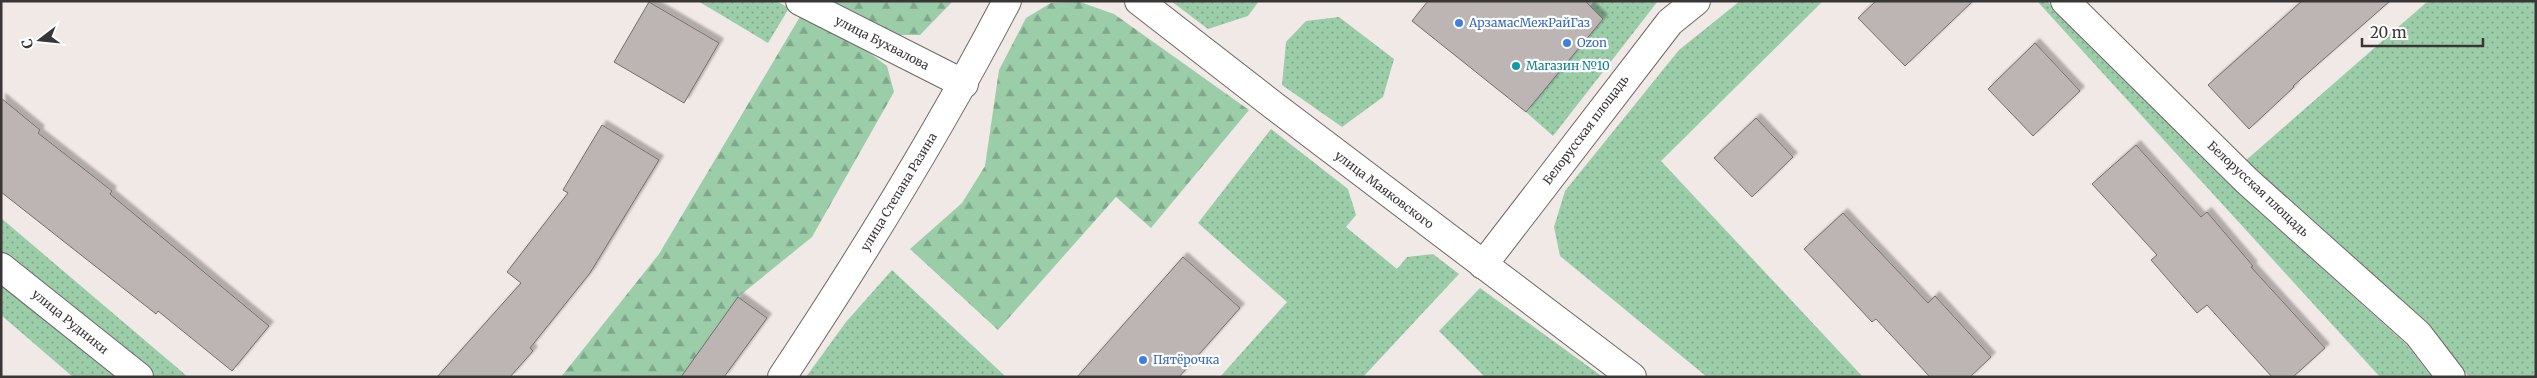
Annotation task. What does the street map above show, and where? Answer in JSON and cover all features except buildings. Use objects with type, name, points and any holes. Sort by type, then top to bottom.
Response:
[{"type":"street","name":"улица Бухвалова","points":[[800,1],[964,84]]},
{"type":"street","name":"улица Степана Разина","points":[[782,377],[873,237],[964,84],[1007,1]]},
{"type":"street","name":"улица Маяковского","points":[[1140,1],[1632,377]]},
{"type":"street","name":"Белорусская площадь","points":[[1483,265],[1670,22],[1696,1]]},
{"type":"street","name":"Белорусская площадь","points":[[2065,1],[2247,181],[2418,334],[2451,377]]},
{"type":"street","name":"улица Рудники","points":[[1,266],[139,377]]},
{"type":"green space","points":[[698,1],[776,1],[789,8],[768,43]]},
{"type":"green space","points":[[829,1],[953,1],[920,35],[897,35]]},
{"type":"green space","points":[[1171,1],[1259,1],[1248,16],[1208,29]]},
{"type":"green space","points":[[1595,1],[1658,1],[1553,136],[1526,112],[1603,19],[1590,6]]},
{"type":"green space","points":[[1740,1],[1823,1],[1661,161],[1863,377],[1707,377],[1560,256],[1554,227],[1565,191],[1679,50]]},
{"type":"green space","points":[[2037,1],[2047,1],[2227,182],[2407,345],[2432,377],[2380,377]]},
{"type":"green space","points":[[2428,1],[2536,1],[2536,377],[2469,377],[2427,322],[2244,162]]},
{"type":"green space","points":[[1080,2],[1114,14],[1249,110],[1151,228],[1116,197],[998,330],[910,249],[962,203],[985,166],[999,70],[1026,18],[1051,3]]},
{"type":"green space","points":[[801,15],[867,51],[887,66],[894,92],[812,237],[738,297],[689,366],[704,377],[561,377],[659,254]]},
{"type":"green space","points":[[1339,17],[1394,59],[1383,97],[1342,127],[1282,85],[1286,42],[1306,21]]},
{"type":"green space","points":[[1271,129],[1348,189],[1356,215],[1346,227],[1397,269],[1407,257],[1433,254],[1459,274],[1363,377],[1220,377],[1287,302],[1198,223]]},
{"type":"green space","points":[[1,218],[188,377],[153,377],[1,253]]},
{"type":"green space","points":[[892,270],[1006,377],[806,377],[846,322]]},
{"type":"green space","points":[[1,283],[119,377],[73,377],[1,315]]},
{"type":"green space","points":[[1480,288],[1603,377],[1485,377],[1439,331]]},
{"type":"place","name":"АрзамасМежРайГаз","points":[[1459,23]]},
{"type":"place","name":"Ozon","points":[[1567,43]]},
{"type":"place","name":"Магазин №10","points":[[1516,66]]},
{"type":"place","name":"Пятёрочка","points":[[1143,360]]}]
